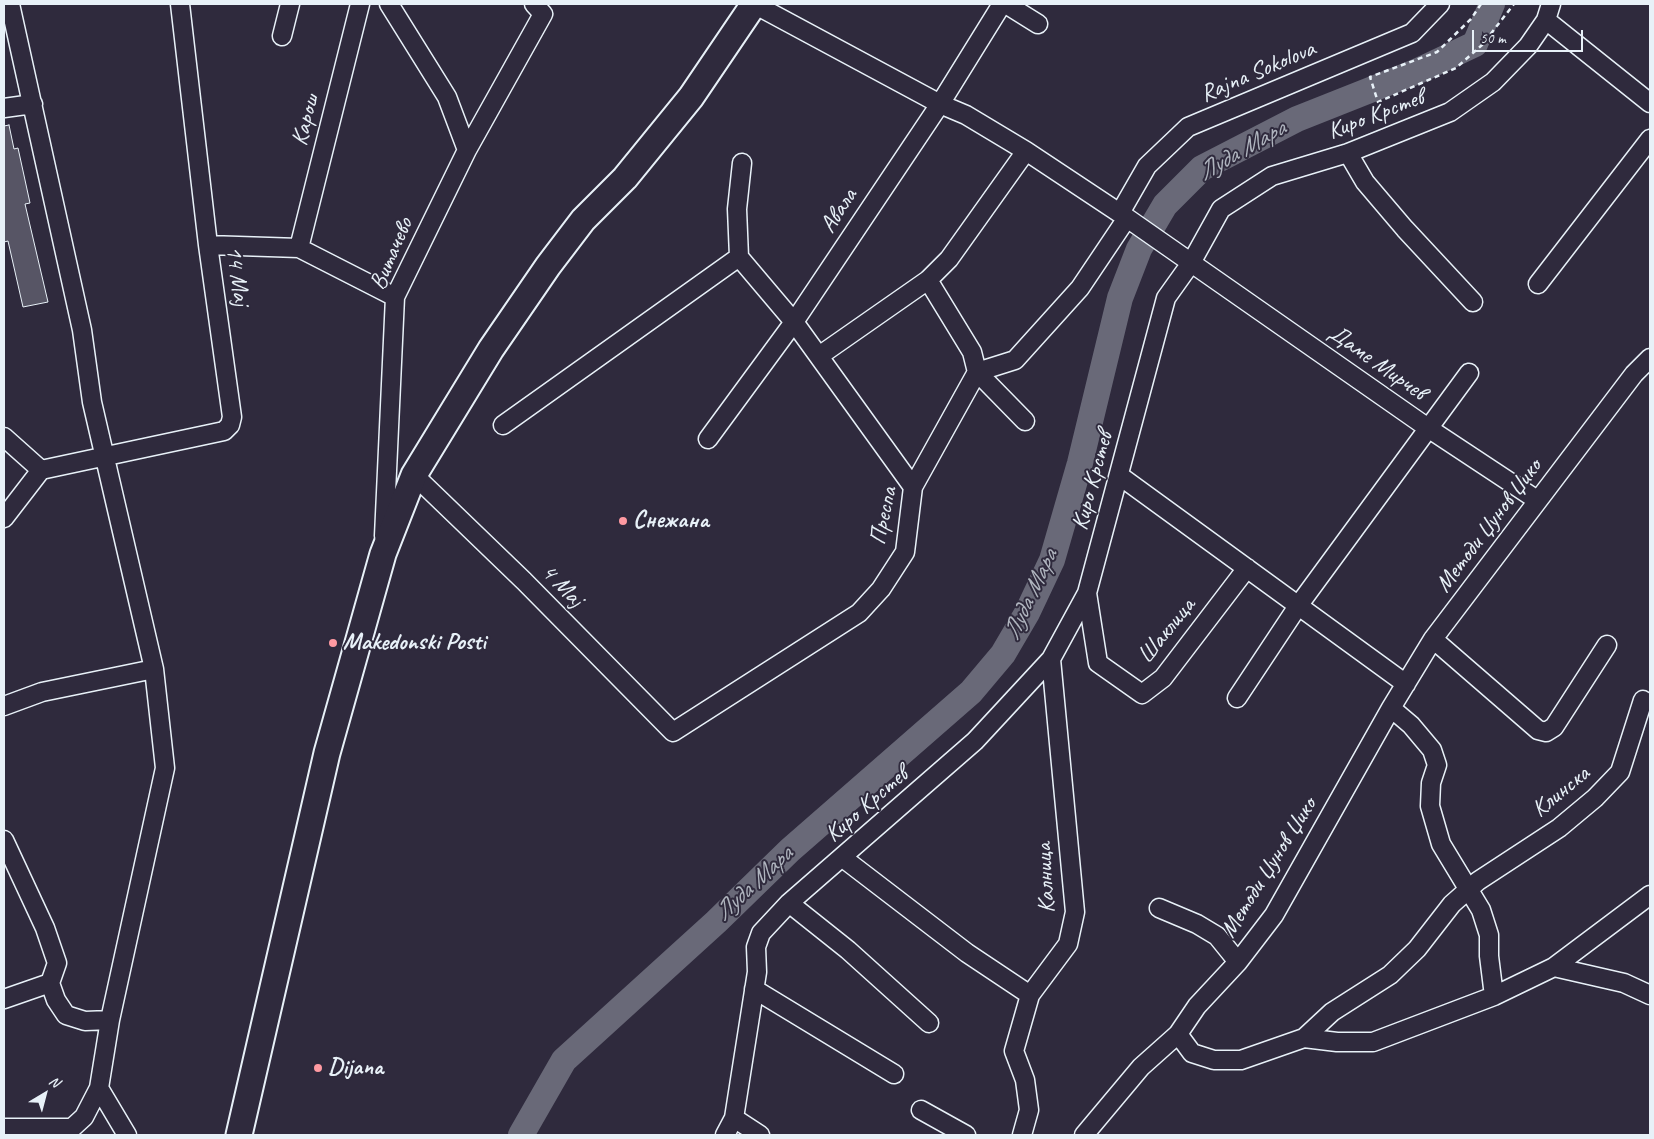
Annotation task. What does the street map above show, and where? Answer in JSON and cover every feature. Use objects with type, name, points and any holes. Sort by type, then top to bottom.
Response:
[{"type":"main road","points":[[238,1135],[327,753],[384,554],[414,475],[491,349],[548,266],[584,220],[625,178],[691,97],[754,4]]},
{"type":"street","points":[[4,1128],[71,1132],[84,1117],[99,1088],[110,1020],[165,768],[154,670],[104,458],[92,402],[82,330],[10,4]]},
{"type":"street","name":"14 Мај","points":[[104,458],[224,431],[230,425],[232,417],[208,245],[180,4]]},
{"type":"street","points":[[282,36],[290,4]]},
{"type":"street","name":"Карош","points":[[299,248],[360,4]]},
{"type":"street","points":[[390,4],[447,97],[467,150]]},
{"type":"street","name":"Витачево","points":[[384,554],[394,297],[467,150],[543,14],[534,4]]},
{"type":"street","name":"Даме Мирчев","points":[[754,4],[940,104],[966,115],[1026,151],[1124,216],[1428,428],[1537,500]]},
{"type":"street","points":[[1004,4],[1038,24]]},
{"type":"street","name":"Авала","points":[[708,439],[794,322],[940,104],[1004,4]]},
{"type":"street","name":"Rajna Sokolova","points":[[1124,216],[1148,166],[1188,127],[1412,33],[1440,4]]},
{"type":"street","name":"Киро Крстев","points":[[726,1135],[734,1118],[757,972],[756,947],[761,933],[789,903],[843,858],[975,741],[1051,659],[1087,593],[1120,476],[1166,298],[1191,263],[1221,209],[1272,176],[1348,153],[1450,112],[1494,82],[1528,46],[1546,20],[1551,4]]},
{"type":"street","points":[[1546,20],[1650,103]]},
{"type":"street","points":[[4,108],[33,104]]},
{"type":"street","points":[[1538,284],[1650,138]]},
{"type":"street","points":[[819,356],[928,280],[949,259],[1026,151]]},
{"type":"street","points":[[1348,153],[1365,182],[1405,230],[1473,302]]},
{"type":"street","points":[[742,164],[737,209],[739,257],[794,322],[912,487]]},
{"type":"street","points":[[978,372],[1015,360],[1080,288],[1124,216]]},
{"type":"street","points":[[208,245],[299,248],[394,297]]},
{"type":"street","points":[[503,425],[739,257]]},
{"type":"street","points":[[928,280],[972,352],[978,372],[1025,421]]},
{"type":"street","name":"Методи Џунов Џико","points":[[1084,1135],[1141,1067],[1178,1034],[1197,1006],[1238,962],[1274,915],[1391,708],[1433,640],[1537,500],[1634,374],[1650,358]]},
{"type":"street","name":"Преспа","points":[[673,732],[859,613],[881,589],[905,552],[912,487],[978,372]]},
{"type":"street","points":[[1236,698],[1298,606],[1469,373]]},
{"type":"street","points":[[4,437],[41,470]]},
{"type":"street","points":[[4,518],[41,470],[104,458]]},
{"type":"street","name":"4 Мај","points":[[414,475],[524,581],[673,732]]},
{"type":"street","points":[[1120,476],[1406,684]]},
{"type":"street","name":"Шаклица","points":[[1087,593],[1098,663],[1142,694],[1164,678],[1246,568]]},
{"type":"street","points":[[1433,640],[1538,730],[1546,732],[1554,727],[1607,645]]},
{"type":"street","name":"Калница","points":[[1022,1135],[1029,1110],[1025,1080],[1014,1051],[1030,995],[1068,944],[1075,912],[1051,659]]},
{"type":"street","points":[[4,706],[42,692],[154,670]]},
{"type":"street","name":"Клинска","points":[[1304,1038],[1332,1012],[1390,975],[1416,949],[1452,904],[1468,889],[1559,828],[1594,798],[1620,772],[1643,700]]},
{"type":"street","points":[[1391,708],[1411,725],[1432,750],[1437,765],[1431,783],[1430,806],[1441,844],[1481,910],[1489,935],[1489,956],[1494,996]]},
{"type":"street","points":[[4,840],[45,928],[57,963],[50,982],[56,1000],[66,1014],[85,1021],[110,1020]]},
{"type":"street","points":[[843,858],[864,871],[968,953],[1030,995]]},
{"type":"street","points":[[1178,1034],[1192,1053],[1214,1060],[1241,1060],[1304,1038],[1337,1042],[1373,1042],[1494,996],[1554,968],[1650,895]]},
{"type":"street","points":[[789,903],[848,950],[929,1023]]},
{"type":"street","points":[[1159,908],[1196,924],[1217,936],[1238,962]]},
{"type":"street","points":[[1554,968],[1624,983],[1650,995]]},
{"type":"street","points":[[4,999],[50,982]]},
{"type":"street","points":[[754,990],[894,1074]]},
{"type":"street","points":[[99,1088],[128,1135]]},
{"type":"street","points":[[921,1110],[966,1135]]},
{"type":"street","points":[[734,1118],[760,1135]]},
{"type":"path","points":[[1481,4],[1471,19],[1437,52],[1370,77],[1378,102],[1456,68],[1482,45],[1514,4]]},
{"type":"building","points":[[9,125],[14,149],[18,148],[30,203],[25,204],[48,302],[23,307],[8,241],[4,242],[4,126]]},
{"type":"waterway","name":"Луда Мара","points":[[521,1135],[564,1060],[716,922],[790,850],[971,692],[1003,654],[1027,613],[1052,560],[1080,463],[1120,298],[1139,249],[1165,205],[1202,168],[1297,119],[1418,71],[1475,44],[1492,4]]},
{"type":"place","name":"Снежана","points":[[623,521]]},
{"type":"place","name":"Makedonski Posti","points":[[333,643]]},
{"type":"place","name":"Dijana","points":[[318,1068]]}]
